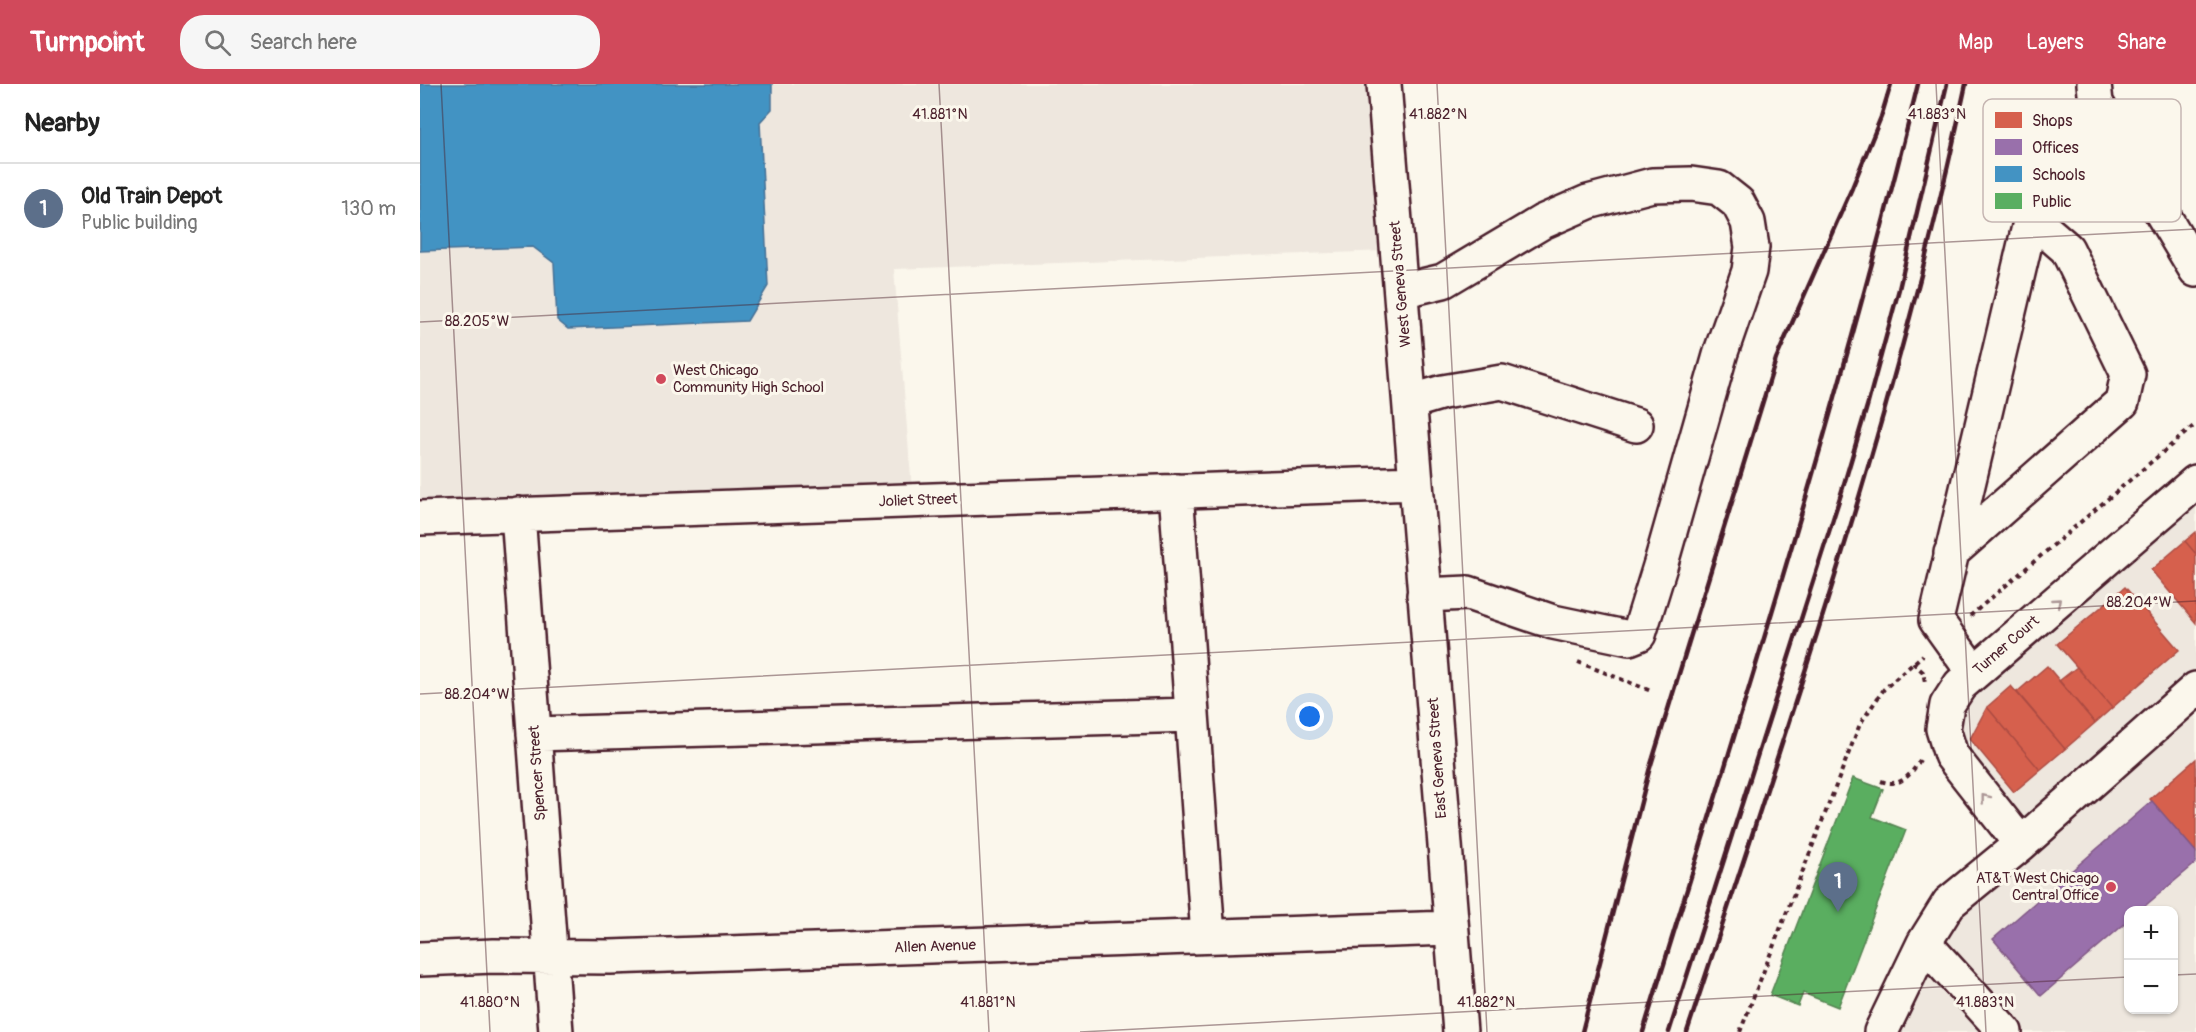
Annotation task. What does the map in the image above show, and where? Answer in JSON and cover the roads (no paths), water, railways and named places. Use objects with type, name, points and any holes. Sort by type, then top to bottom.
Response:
[{"type":"street","name":"West Geneva Street","points":[[1384,84],[1416,483]]},
{"type":"street","points":[[2094,84],[2096,99]]},
{"type":"street","points":[[1401,291],[1443,281],[1542,222],[1588,202],[1652,185],[1691,184],[1719,188],[1738,203],[1748,222],[1752,247],[1749,271],[1721,352],[1639,634],[1629,638],[1553,622],[1468,593],[1424,595]]},
{"type":"street","points":[[1974,673],[1936,620],[2030,222]]},
{"type":"street","points":[[1952,553],[2122,402],[2127,374],[2067,249],[2036,222]]},
{"type":"street","points":[[2167,222],[2196,270]]},
{"type":"street","points":[[1410,402],[1443,392],[1502,382],[1636,425]]},
{"type":"street","name":"Turner Court","points":[[2021,844],[1951,755],[1943,729],[1947,705],[1960,685],[2196,482]]},
{"type":"street","name":"East Geneva Street","points":[[1416,483],[1460,1032]]},
{"type":"street","name":"Joliet Street","points":[[420,518],[1416,483]]},
{"type":"street","points":[[1176,491],[1208,936]]},
{"type":"street","name":"Spencer Street","points":[[518,514],[556,1032]]},
{"type":"street","points":[[1881,1032],[1924,943],[1949,903],[2021,844],[2196,689]]},
{"type":"street","points":[[534,734],[1192,715]]},
{"type":"street","name":"Allen Avenue","points":[[420,959],[610,957],[1450,928]]},
{"type":"street","points":[[1924,943],[2005,1032]]},
{"type":"railway","points":[[1582,1032],[1649,771],[1776,359],[1852,188],[1881,117],[1891,84]]},
{"type":"railway","points":[[1643,1032],[1788,560],[1856,323],[1918,84]]},
{"type":"railway","points":[[1669,1032],[1868,403],[1899,289],[1947,84]]},
{"type":"railway","points":[[1687,1032],[1803,679],[1875,443],[1939,204],[1966,84]]},
{"type":"place","name":"West Chicago Community High School","points":[[661,379]]},
{"type":"place","name":"AT&T West Chicago Central Office","points":[[2111,887]]},
{"type":"place","name":"Old Train Depot","points":[[1838,912]]}]
